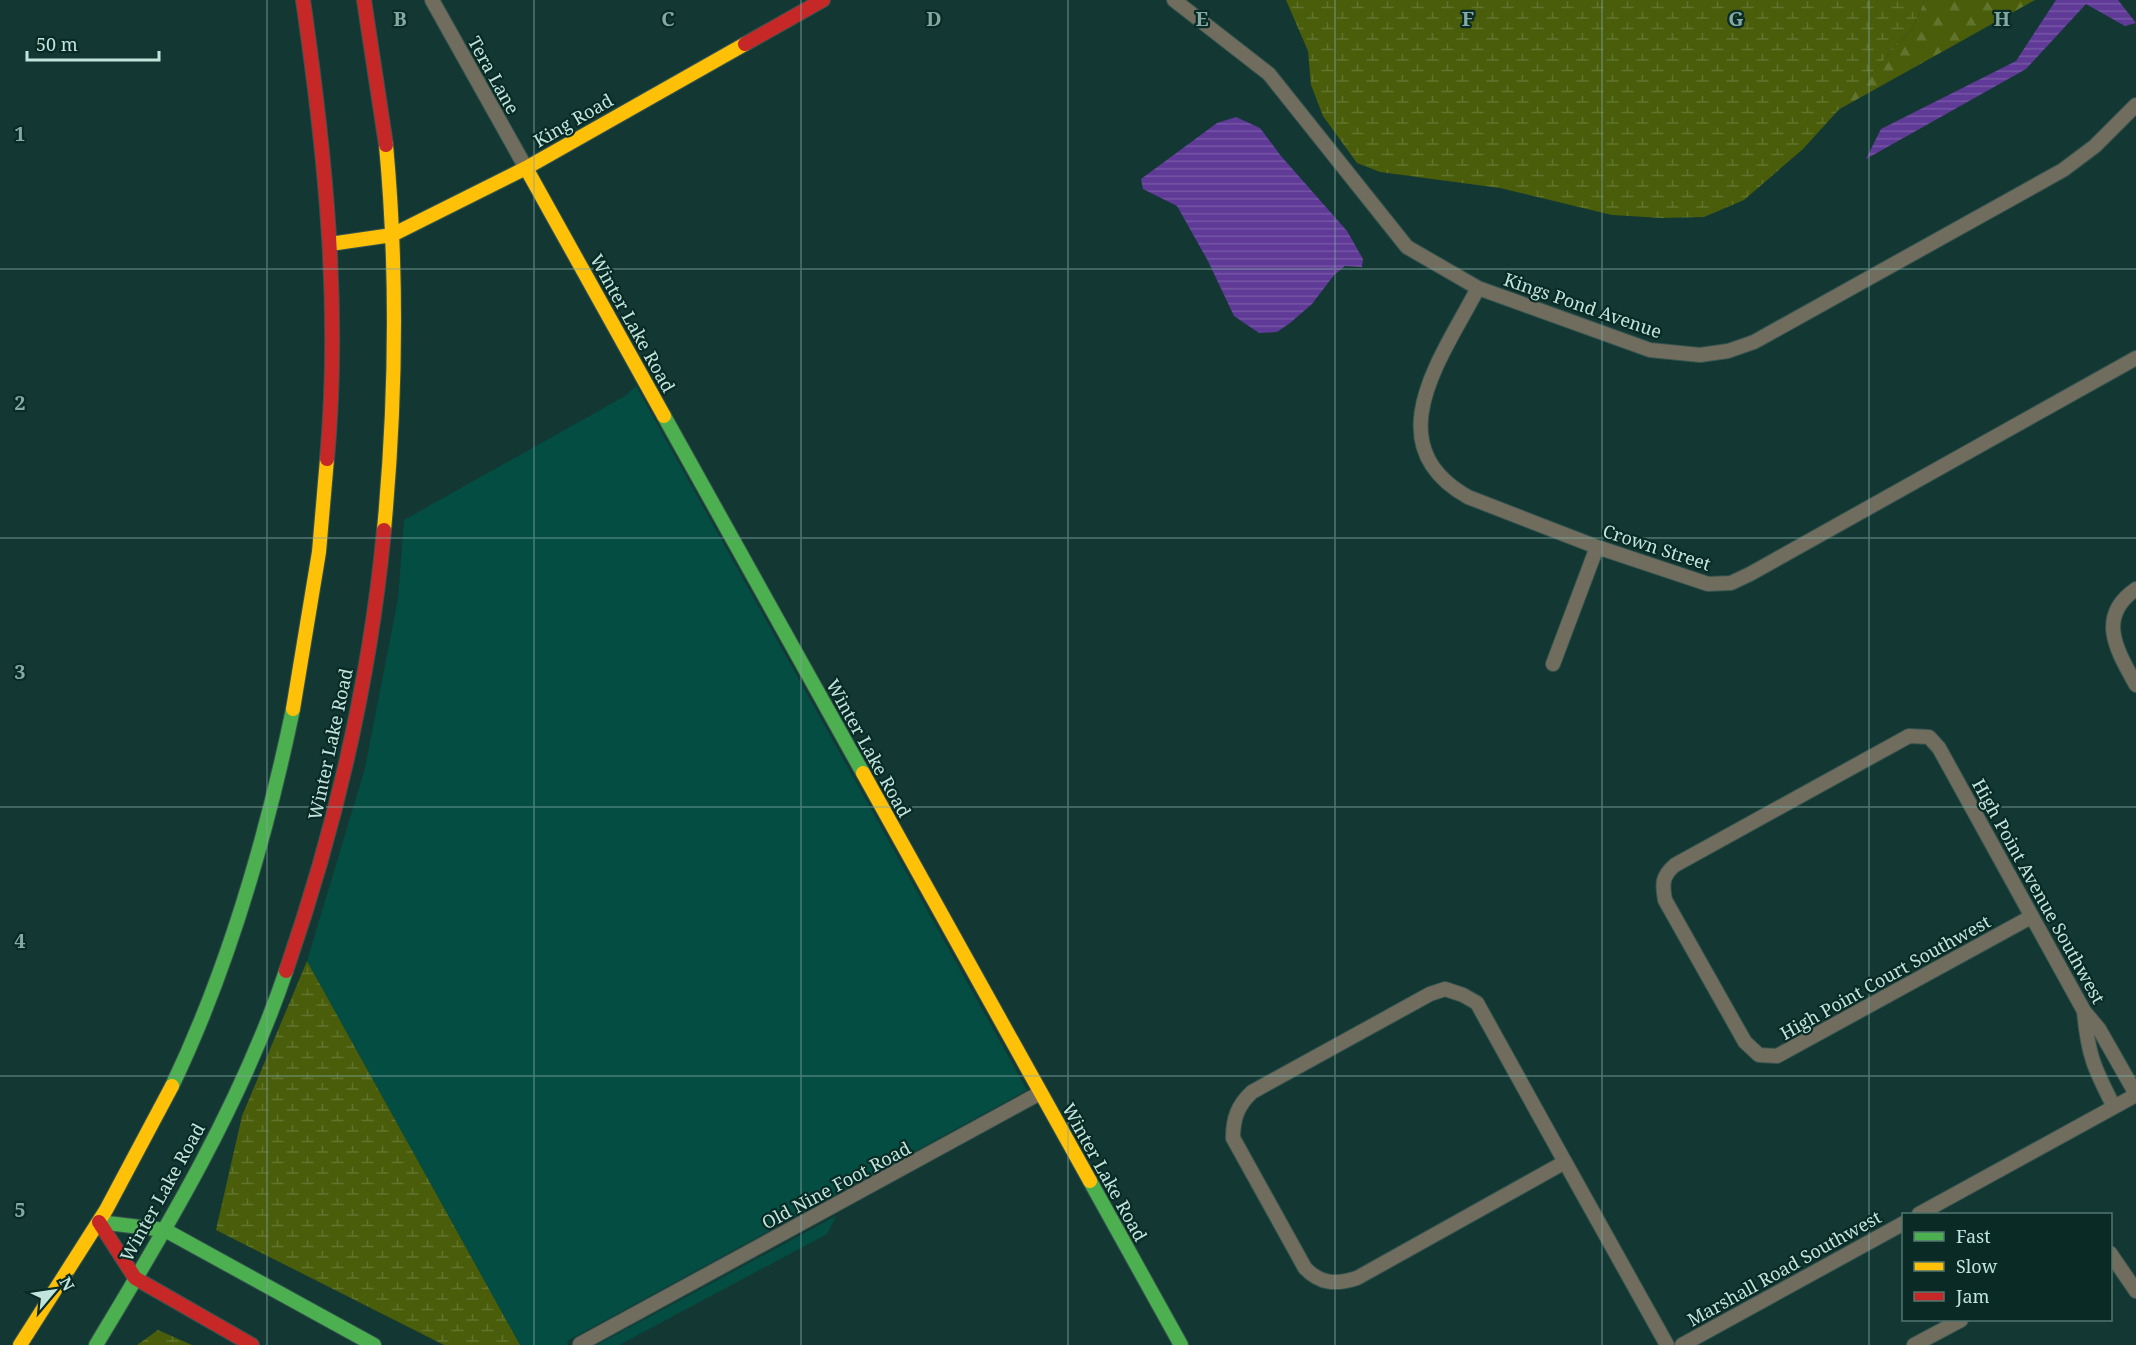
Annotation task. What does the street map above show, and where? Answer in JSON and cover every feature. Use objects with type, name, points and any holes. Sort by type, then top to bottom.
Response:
[{"type":"main road","points":[[20,1345],[99,1222],[160,1110],[203,1013],[243,903],[278,778],[300,675],[317,559],[331,387],[330,244],[320,112],[303,0]]},
{"type":"main road","name":"Winter Lake Road","points":[[135,1278],[165,1230],[249,1068],[302,923],[343,774],[373,623],[390,470],[395,324],[389,173],[380,82],[364,0]]},
{"type":"main road","name":"King Road","points":[[330,244],[392,235],[526,168],[823,0]]},
{"type":"main road","name":"Winter Lake Road","points":[[526,168],[1181,1345]]},
{"type":"main road","points":[[99,1222],[165,1230],[374,1345]]},
{"type":"main road","points":[[99,1222],[135,1278],[252,1345]]},
{"type":"main road","points":[[96,1345],[135,1278]]},
{"type":"street","name":"Tera Lane","points":[[432,0],[526,168]]},
{"type":"street","name":"Kings Pond Avenue","points":[[1174,0],[1269,74],[1407,247],[1478,288],[1650,350],[1700,355],[1728,351],[1754,342],[2063,170],[2095,146],[2136,105]]},
{"type":"street","name":"Crown Street","points":[[1478,288],[1433,376],[1420,408],[1419,428],[1425,455],[1441,478],[1468,496],[1597,547],[1708,584],[1731,583],[2136,358]]},
{"type":"street","points":[[1553,664],[1597,547]]},
{"type":"street","points":[[2136,590],[2128,595],[2119,608],[2114,621],[2112,637],[2136,685]]},
{"type":"street","name":"High Point Court Southwest","points":[[1929,737],[1910,736],[1667,871],[1662,885],[1665,900],[1745,1042],[1760,1055],[1777,1056],[2031,917]]},
{"type":"street","name":"High Point Avenue Southwest","points":[[1929,737],[1939,748],[2084,1011],[2099,1029],[2136,1094]]},
{"type":"street","points":[[1565,1162],[1356,1278],[1341,1284],[1316,1279],[1305,1268],[1233,1138],[1233,1123],[1241,1102],[1252,1092],[1430,994],[1445,989],[1463,995],[1477,1003],[1667,1345]]},
{"type":"street","points":[[2084,1011],[2087,1045],[2093,1068],[2114,1107]]},
{"type":"street","name":"Old Nine Foot Road","points":[[580,1344],[1040,1093]]},
{"type":"street","points":[[1923,1213],[2136,1094]]},
{"type":"street","name":"Marshall Road Southwest","points":[[1682,1345],[1902,1224]]},
{"type":"street","points":[[2112,1256],[2136,1292]]},
{"type":"street","points":[[1914,1345],[1959,1321]]},
{"type":"shaded area","points":[[2056,0],[2118,0],[2136,23],[2125,26],[2086,4],[2026,69],[1866,159],[1881,129],[2016,61]]},
{"type":"shaded area","points":[[1236,117],[1260,128],[1281,156],[1347,231],[1363,259],[1362,267],[1345,266],[1334,275],[1312,304],[1277,332],[1259,333],[1234,316],[1208,261],[1177,206],[1143,189],[1141,179],[1217,123]]},
{"type":"shaded area","points":[[636,386],[1027,1090],[567,1341],[568,1345],[520,1345],[307,961],[365,768],[398,599],[404,520],[625,396]]},
{"type":"shaded area","points":[[836,1216],[827,1234],[619,1345],[597,1345]]},
{"type":"green space","points":[[1286,0],[1925,0],[1912,29],[1803,149],[1744,200],[1704,217],[1662,218],[1612,215],[1500,188],[1380,172],[1357,163],[1323,116],[1311,85],[1308,51]]},
{"type":"green space","points":[[1925,0],[2035,0],[1838,110],[1912,29]]},
{"type":"green space","points":[[307,961],[520,1345],[444,1345],[216,1230],[242,1116]]},
{"type":"green space","points":[[158,1330],[192,1345],[137,1345]]},
{"type":"traffic: fast","points":[[664,416],[863,773]]},
{"type":"traffic: fast","points":[[172,1086],[211,995],[244,901],[271,806],[293,709]]},
{"type":"traffic: fast","points":[[96,1345],[176,1209],[225,1116],[268,1020],[286,971]]},
{"type":"traffic: fast","points":[[1090,1181],[1181,1345]]},
{"type":"traffic: fast","points":[[99,1222],[165,1230],[374,1345]]},
{"type":"traffic: slow","points":[[330,244],[392,235],[526,168],[745,44]]},
{"type":"traffic: slow","points":[[384,530],[391,434],[394,338],[394,289],[386,145]]},
{"type":"traffic: slow","points":[[526,168],[664,416]]},
{"type":"traffic: slow","points":[[293,709],[319,552],[327,459]]},
{"type":"traffic: slow","points":[[863,773],[1090,1181]]},
{"type":"traffic: slow","points":[[20,1345],[106,1210],[172,1086]]},
{"type":"traffic: jam","points":[[303,0],[324,171],[331,286],[331,401],[327,459]]},
{"type":"traffic: jam","points":[[364,0],[386,145]]},
{"type":"traffic: jam","points":[[745,44],[823,0]]},
{"type":"traffic: jam","points":[[286,971],[320,863],[348,754],[370,642],[384,530]]},
{"type":"traffic: jam","points":[[99,1222],[135,1278],[252,1345]]}]
